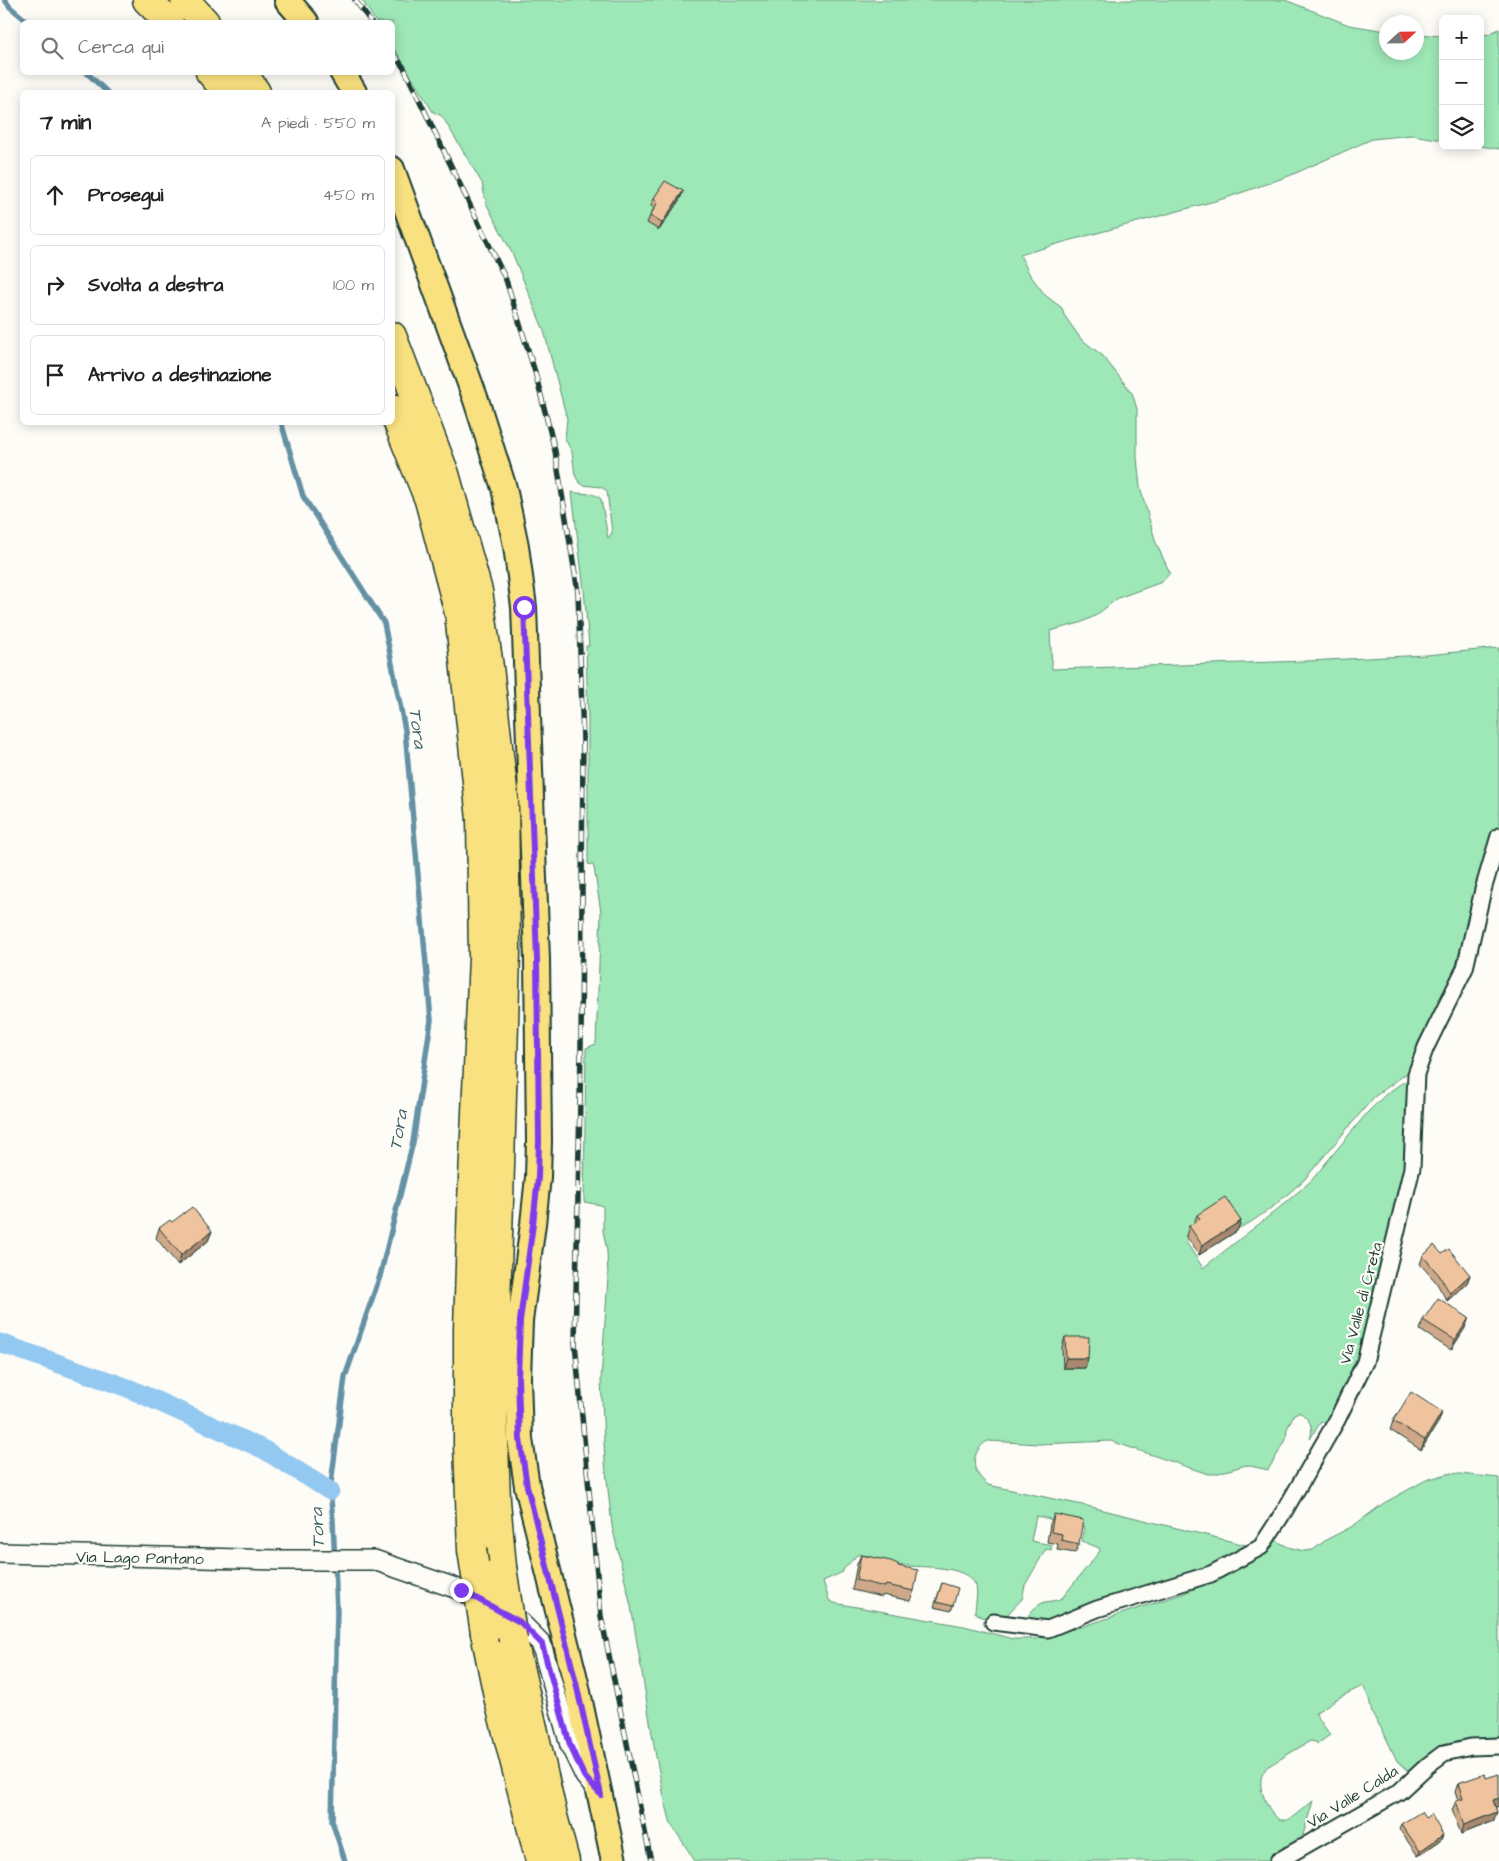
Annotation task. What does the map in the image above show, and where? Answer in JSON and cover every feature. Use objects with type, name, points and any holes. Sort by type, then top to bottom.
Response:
[{"type":"highway","points":[[148,0],[167,20]]},
{"type":"highway","points":[[185,0],[203,20]]},
{"type":"highway","points":[[213,75],[225,90]]},
{"type":"highway","points":[[244,75],[255,90]]},
{"type":"highway","points":[[395,344],[445,474],[478,592],[489,667],[504,798],[506,952],[493,1414],[496,1501],[502,1567],[513,1640],[565,1861]]},
{"type":"highway","points":[[395,415],[429,500],[459,613],[481,819],[484,958],[472,1201],[468,1330],[468,1445],[472,1550],[485,1633],[499,1700],[540,1861]]},
{"type":"main road","points":[[287,0],[304,20]]},
{"type":"main road","points":[[344,75],[353,90]]},
{"type":"main road","points":[[395,177],[469,382],[504,488],[516,546],[524,607],[537,949],[539,1141],[538,1177],[520,1321],[518,1378],[520,1439],[527,1486],[576,1683],[614,1861]]},
{"type":"street","name":"Via Valle di Creta","points":[[993,1622],[1048,1629],[1097,1609],[1211,1574],[1260,1547],[1284,1510],[1337,1420],[1365,1362],[1412,1168],[1416,1074],[1426,1047],[1465,968],[1483,890],[1499,836]]},
{"type":"street","name":"Via Lago Pantano","points":[[0,1553],[279,1560],[374,1560],[461,1590],[520,1622],[542,1644],[570,1745],[584,1776],[601,1795]]},
{"type":"street","name":"Via Valle Calda","points":[[1278,1861],[1400,1792],[1444,1754],[1470,1747],[1499,1746]]},
{"type":"green space","points":[[362,0],[1285,0],[1349,25],[1379,30],[1379,60],[1424,60],[1424,35],[1439,36],[1439,139],[1412,135],[1372,139],[1289,176],[1226,198],[1020,255],[1030,275],[1046,296],[1062,308],[1064,315],[1081,339],[1103,356],[1132,393],[1137,409],[1137,458],[1140,487],[1156,543],[1170,573],[1162,582],[1118,598],[1095,616],[1080,623],[1050,631],[1052,669],[1307,661],[1426,655],[1499,648],[1499,825],[1467,953],[1418,1065],[1374,1097],[1304,1180],[1274,1206],[1237,1229],[1194,1229],[1185,1236],[1188,1241],[1186,1242],[1203,1268],[1311,1181],[1367,1113],[1386,1094],[1402,1083],[1413,1082],[1412,1169],[1362,1357],[1331,1419],[1320,1423],[1310,1439],[1312,1431],[1308,1420],[1299,1412],[1294,1414],[1287,1429],[1286,1440],[1268,1470],[1246,1465],[1215,1474],[1208,1474],[1111,1441],[1039,1444],[988,1441],[978,1450],[974,1463],[975,1468],[979,1476],[988,1485],[1087,1506],[1246,1545],[1251,1553],[1179,1587],[1020,1630],[1036,1607],[1045,1602],[1062,1598],[1100,1551],[1099,1548],[1082,1541],[1085,1527],[1036,1516],[1031,1541],[1052,1545],[1051,1550],[1046,1549],[1025,1585],[1022,1599],[1000,1622],[981,1617],[975,1612],[977,1592],[975,1584],[967,1576],[948,1569],[898,1565],[873,1557],[857,1555],[843,1572],[823,1581],[829,1600],[834,1603],[964,1626],[1013,1639],[1035,1639],[1084,1626],[1182,1594],[1229,1574],[1255,1559],[1265,1552],[1275,1540],[1288,1547],[1304,1551],[1313,1550],[1326,1540],[1353,1526],[1384,1503],[1426,1480],[1451,1473],[1499,1478],[1499,1742],[1483,1742],[1412,1775],[1397,1761],[1383,1731],[1372,1714],[1369,1698],[1363,1686],[1340,1697],[1315,1713],[1330,1735],[1317,1744],[1310,1741],[1267,1767],[1262,1775],[1263,1796],[1272,1813],[1279,1819],[1290,1819],[1313,1801],[1300,1845],[1269,1861],[695,1861],[671,1824],[654,1746],[631,1606],[612,1526],[605,1462],[601,1379],[608,1278],[607,1251],[603,1231],[603,1207],[584,1202],[586,1048],[596,1044],[601,912],[594,868],[593,865],[588,864],[586,646],[589,646],[572,492],[591,494],[601,499],[608,538],[612,533],[607,491],[601,487],[583,485],[575,475],[572,452],[565,439],[567,419],[544,331],[513,255],[486,203],[482,183],[442,116],[433,112],[395,50],[395,20],[375,20]]},
{"type":"green space","points":[[1499,29],[1499,149],[1484,147],[1484,35]]},
{"type":"building","points":[[665,181],[683,191],[662,223],[650,216],[658,202],[654,198]]},
{"type":"building","points":[[1225,1197],[1241,1221],[1202,1245],[1189,1226],[1200,1219],[1197,1215]]},
{"type":"building","points":[[192,1207],[212,1231],[181,1255],[159,1228],[170,1220],[172,1222]]},
{"type":"building","points":[[1434,1245],[1442,1254],[1449,1249],[1470,1275],[1450,1293],[1439,1275],[1423,1256]]},
{"type":"building","points":[[1438,1298],[1469,1318],[1455,1340],[1423,1320]]},
{"type":"building","points":[[1065,1337],[1089,1337],[1088,1358],[1066,1358]]},
{"type":"building","points":[[1411,1392],[1442,1412],[1425,1440],[1393,1421]]},
{"type":"building","points":[[1054,1514],[1083,1520],[1079,1544],[1061,1540],[1062,1534],[1051,1532]]},
{"type":"building","points":[[861,1555],[891,1561],[898,1564],[898,1566],[918,1570],[914,1591],[856,1580]]},
{"type":"building","points":[[942,1583],[958,1588],[953,1606],[936,1602]]},
{"type":"building","points":[[1485,1774],[1486,1778],[1499,1774],[1499,1798],[1493,1800],[1497,1812],[1464,1825],[1456,1801],[1463,1799],[1458,1783]]},
{"type":"building","points":[[1421,1812],[1425,1818],[1431,1814],[1443,1835],[1420,1851],[1401,1824]]},
{"type":"waterway","name":"Tora","points":[[5,0],[10,7],[26,20]]},
{"type":"waterway","name":"Tora","points":[[89,75],[105,90]]},
{"type":"waterway","name":"Tora","points":[[282,425],[303,496],[384,623],[405,730],[431,1020],[413,1142],[380,1276],[345,1377],[330,1491],[337,1611],[332,1821],[345,1861]]},
{"type":"waterway","points":[[0,1343],[128,1388],[263,1449],[330,1491]]},
{"type":"railway","points":[[355,0],[370,20]]},
{"type":"railway","points":[[395,56],[404,68],[506,280],[535,372],[555,451],[578,592],[583,742],[581,1050],[575,1343],[601,1616],[651,1861]]},
{"type":"route","points":[[461,1590],[520,1622],[542,1644],[570,1745],[584,1776],[601,1795],[576,1683],[527,1486],[520,1439],[518,1378],[520,1321],[538,1177],[539,1141],[537,959],[524,607]]}]
